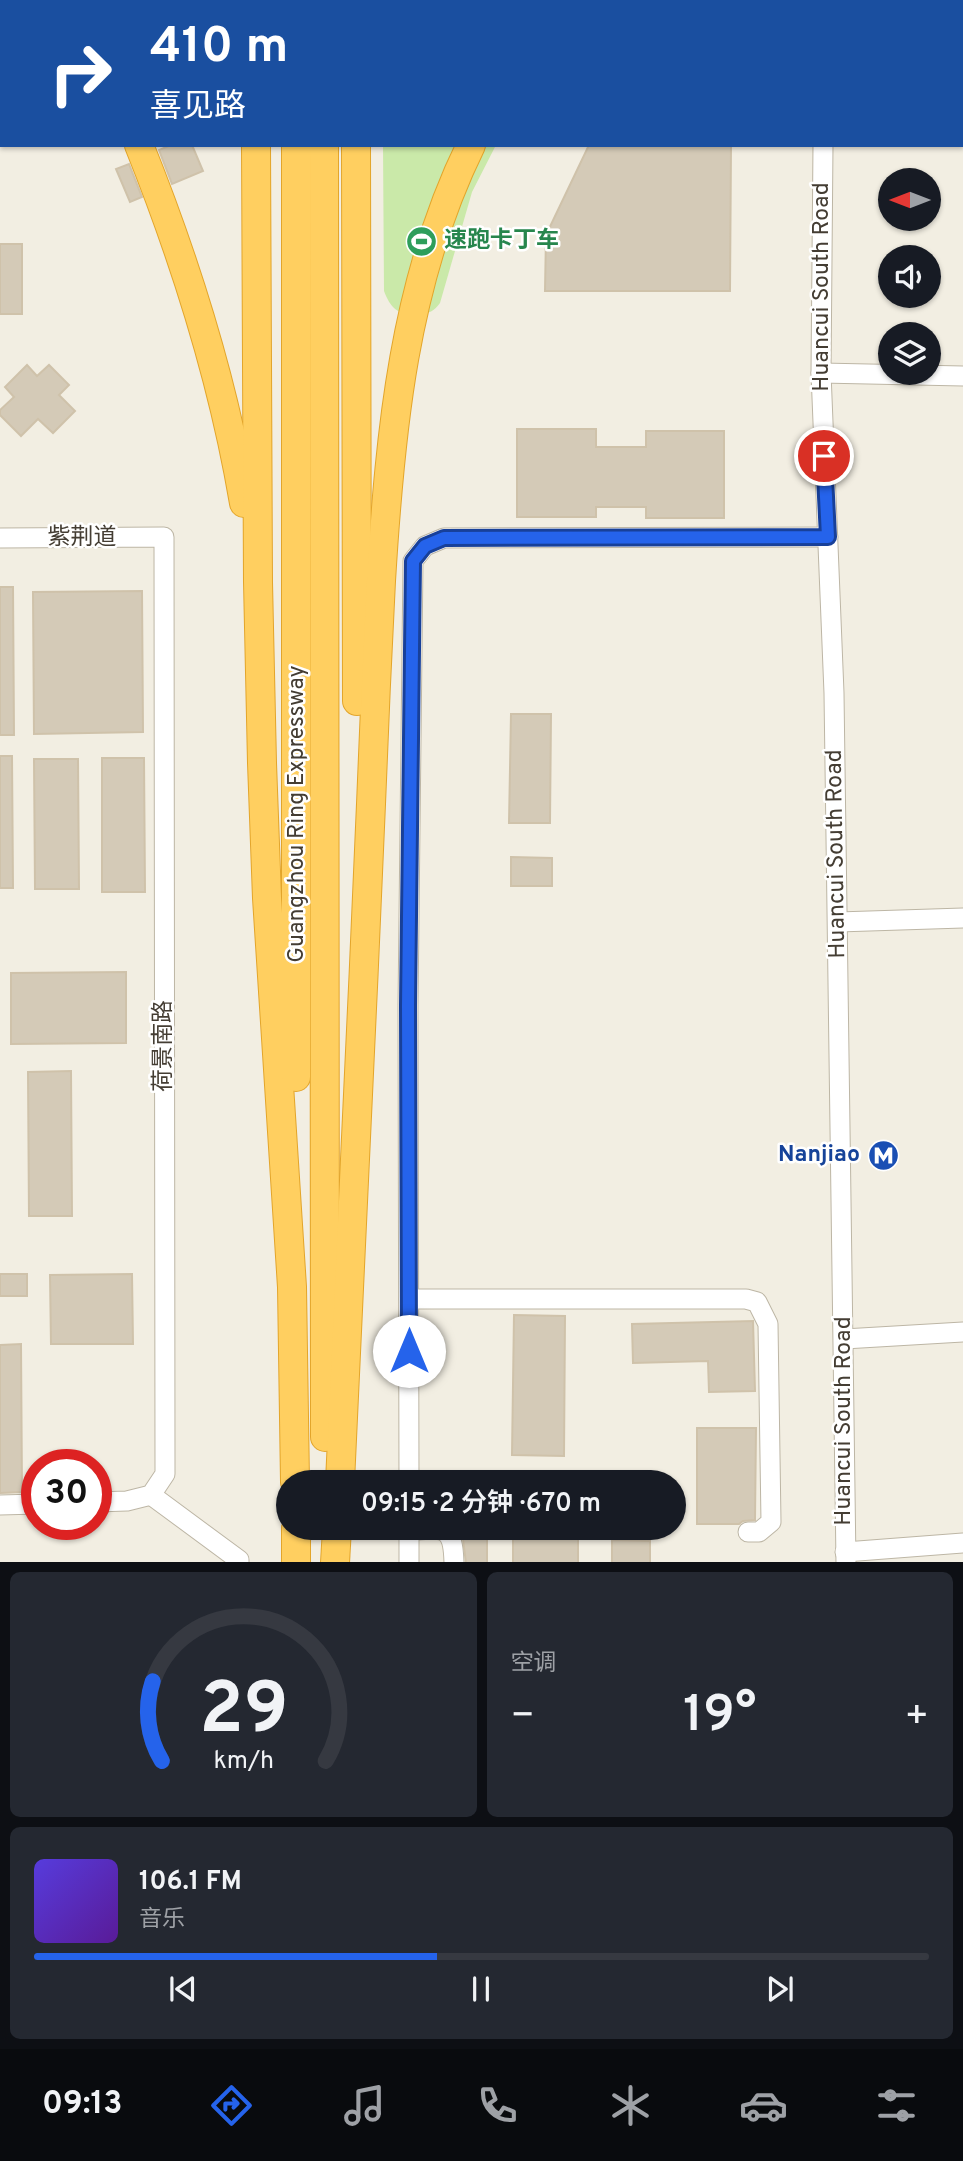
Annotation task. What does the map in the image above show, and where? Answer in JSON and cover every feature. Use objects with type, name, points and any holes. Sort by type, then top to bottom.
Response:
[{"type":"highway","points":[[140,147],[191,284],[227,412],[253,560],[260,648]]},
{"type":"highway","points":[[256,147],[260,648],[267,898],[292,1287],[296,1470]]},
{"type":"highway","name":"Guangzhou Ring Expressway","points":[[296,147],[296,1470]]},
{"type":"highway","name":"Guangzhou Ring Expressway","points":[[324,147],[325,1470]]},
{"type":"highway","points":[[341,1470],[378,648],[394,421],[406,345],[422,276],[442,216],[470,147]]},
{"type":"highway","points":[[356,151],[358,1099]]},
{"type":"highway","points":[[296,1540],[297,1562]]},
{"type":"highway","points":[[325,1540],[325,1562]]},
{"type":"highway","points":[[335,1562],[336,1540]]},
{"type":"street","name":"Huancui South Road","points":[[822,147],[821,373],[834,693],[846,1557]]},
{"type":"street","points":[[821,373],[963,376]]},
{"type":"street","name":"紫荆道","points":[[0,538],[164,537]]},
{"type":"street","name":"荷景南路","points":[[151,1495],[165,1474],[164,537]]},
{"type":"street","points":[[409,1470],[408,1006],[413,561],[425,546],[444,538],[828,537]]},
{"type":"street","points":[[838,922],[963,918]]},
{"type":"street","points":[[409,1299],[746,1299],[757,1302],[768,1324],[771,1522],[759,1532],[748,1532]]},
{"type":"street","points":[[844,1339],[963,1332]]},
{"type":"street","points":[[112,1502],[127,1502],[151,1495],[239,1562]]},
{"type":"street","points":[[0,1506],[21,1505]]},
{"type":"street","points":[[409,1540],[410,1562]]},
{"type":"street","points":[[452,1540],[454,1562]]},
{"type":"street","points":[[846,1557],[963,1544]]},
{"type":"green space","name":"速跑卡丁车","points":[[383,147],[495,147],[472,192],[440,303],[434,310],[426,313],[402,313],[393,307],[384,291]]},
{"type":"building","points":[[166,147],[193,147],[203,171],[172,184],[159,150]]},
{"type":"building","points":[[588,147],[731,147],[730,291],[545,291],[546,235]]},
{"type":"building","points":[[129,164],[142,197],[130,202],[116,169]]},
{"type":"building","points":[[0,244],[22,244],[22,314],[0,314]]},
{"type":"building","points":[[27,365],[37,376],[49,365],[69,385],[59,395],[75,411],[53,433],[38,419],[21,436],[0,415],[0,410],[14,397],[5,387]]},
{"type":"building","points":[[517,429],[596,429],[596,447],[646,447],[646,431],[724,431],[724,518],[646,518],[646,507],[596,507],[596,517],[517,517]]},
{"type":"building","points":[[0,587],[13,587],[14,735],[0,735]]},
{"type":"building","points":[[142,591],[143,732],[34,734],[33,592]]},
{"type":"building","points":[[511,714],[551,714],[550,823],[509,823]]},
{"type":"building","points":[[0,756],[12,756],[13,888],[0,888]]},
{"type":"building","points":[[102,758],[144,758],[145,892],[102,892]]},
{"type":"building","points":[[34,759],[78,759],[79,889],[35,889]]},
{"type":"building","points":[[511,857],[552,858],[552,886],[511,886]]},
{"type":"building","points":[[126,972],[126,1043],[11,1044],[11,973]]},
{"type":"building","points":[[71,1071],[72,1216],[29,1216],[28,1072]]},
{"type":"building","points":[[0,1274],[27,1274],[27,1296],[0,1296]]},
{"type":"building","points":[[132,1274],[133,1344],[51,1344],[50,1275]]},
{"type":"building","points":[[514,1315],[565,1316],[564,1456],[512,1455]]},
{"type":"building","points":[[753,1321],[755,1391],[709,1392],[708,1361],[633,1363],[632,1324]]},
{"type":"building","points":[[21,1344],[21,1492],[0,1493],[0,1345]]},
{"type":"building","points":[[697,1428],[756,1428],[755,1520],[739,1524],[697,1524]]},
{"type":"building","points":[[463,1540],[487,1540],[487,1562],[466,1562]]},
{"type":"building","points":[[513,1540],[578,1540],[578,1562],[513,1562]]},
{"type":"building","points":[[612,1540],[650,1541],[650,1562],[612,1562]]},
{"type":"place","name":"速跑卡丁车","points":[[421,241]]},
{"type":"place","name":"Nanjiao","points":[[883,1155]]},
{"type":"route","points":[[409,1351],[408,1006],[413,561],[425,546],[444,538],[828,537],[824,456]]}]
